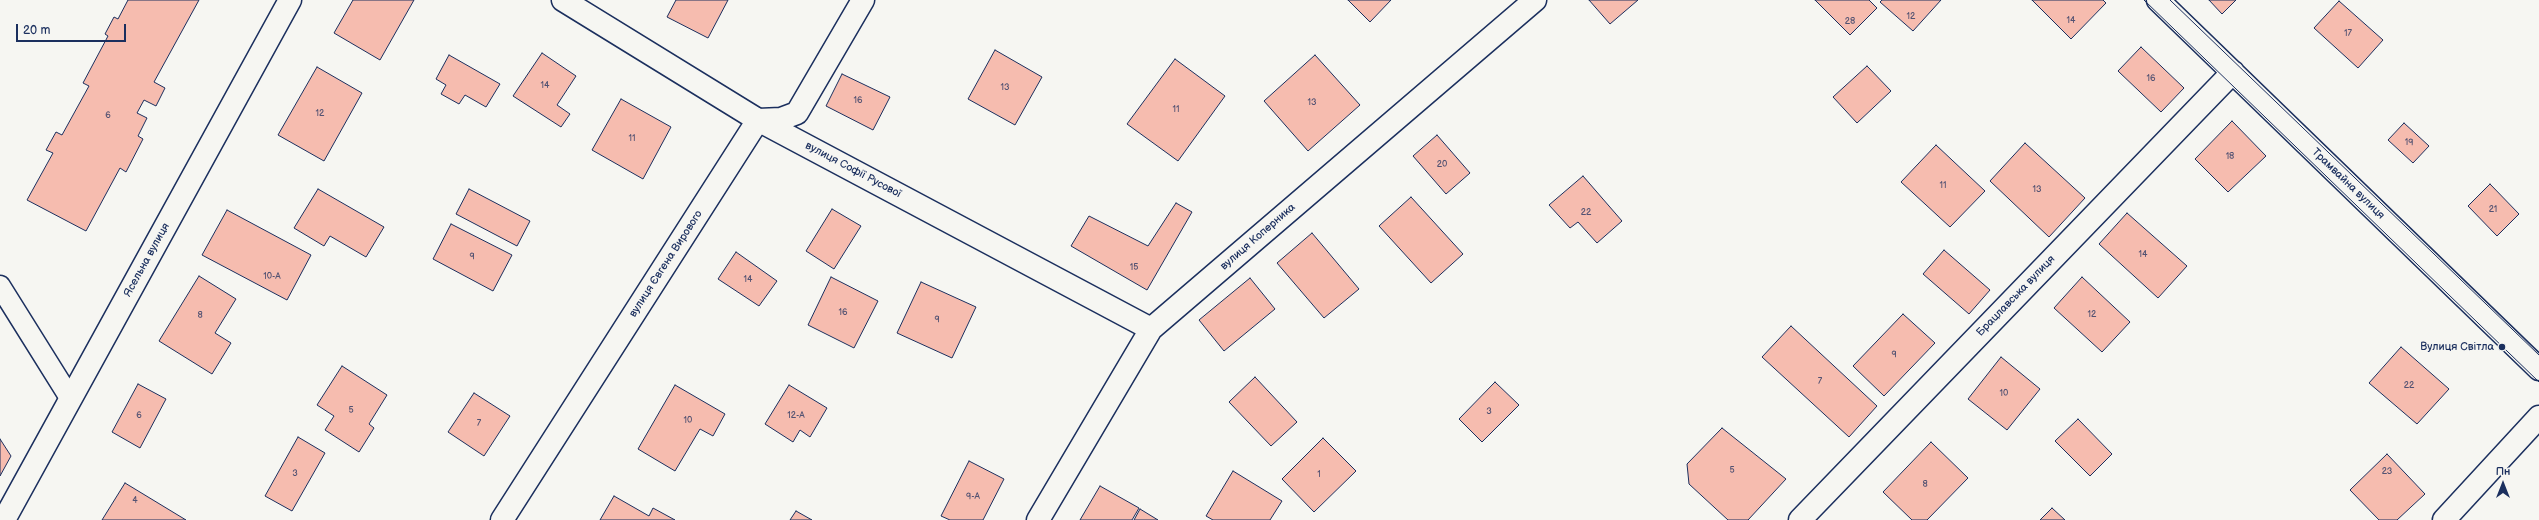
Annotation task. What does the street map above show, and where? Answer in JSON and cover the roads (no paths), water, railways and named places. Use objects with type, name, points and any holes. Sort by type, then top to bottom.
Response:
[{"type":"street","name":"Ясельна вулиця","points":[[4,520],[290,0]]},
{"type":"street","name":"вулиця Софії Русової","points":[[563,0],[758,120],[1151,329]]},
{"type":"street","points":[[844,0],[844,33]]},
{"type":"street","points":[[758,120],[781,119],[797,113],[863,0]]},
{"type":"street","name":"вулиця Коперника","points":[[1038,520],[1151,329],[1535,0]]},
{"type":"street","name":"Трамвайна вулиця","points":[[2158,0],[2539,369]]},
{"type":"street","name":"Брацлавська вулиця","points":[[1800,520],[2233,72]]},
{"type":"street","name":"вулиця Євгена Вирового","points":[[502,520],[758,120]]},
{"type":"street","points":[[2444,520],[2539,417]]},
{"type":"lane","points":[[0,286],[70,398]]},
{"type":"tram line","points":[[2144,0],[2539,382]]},
{"type":"tram line","points":[[2170,0],[2539,355]]},
{"type":"place","name":"Вулиця Світла","points":[[2502,347]]}]
